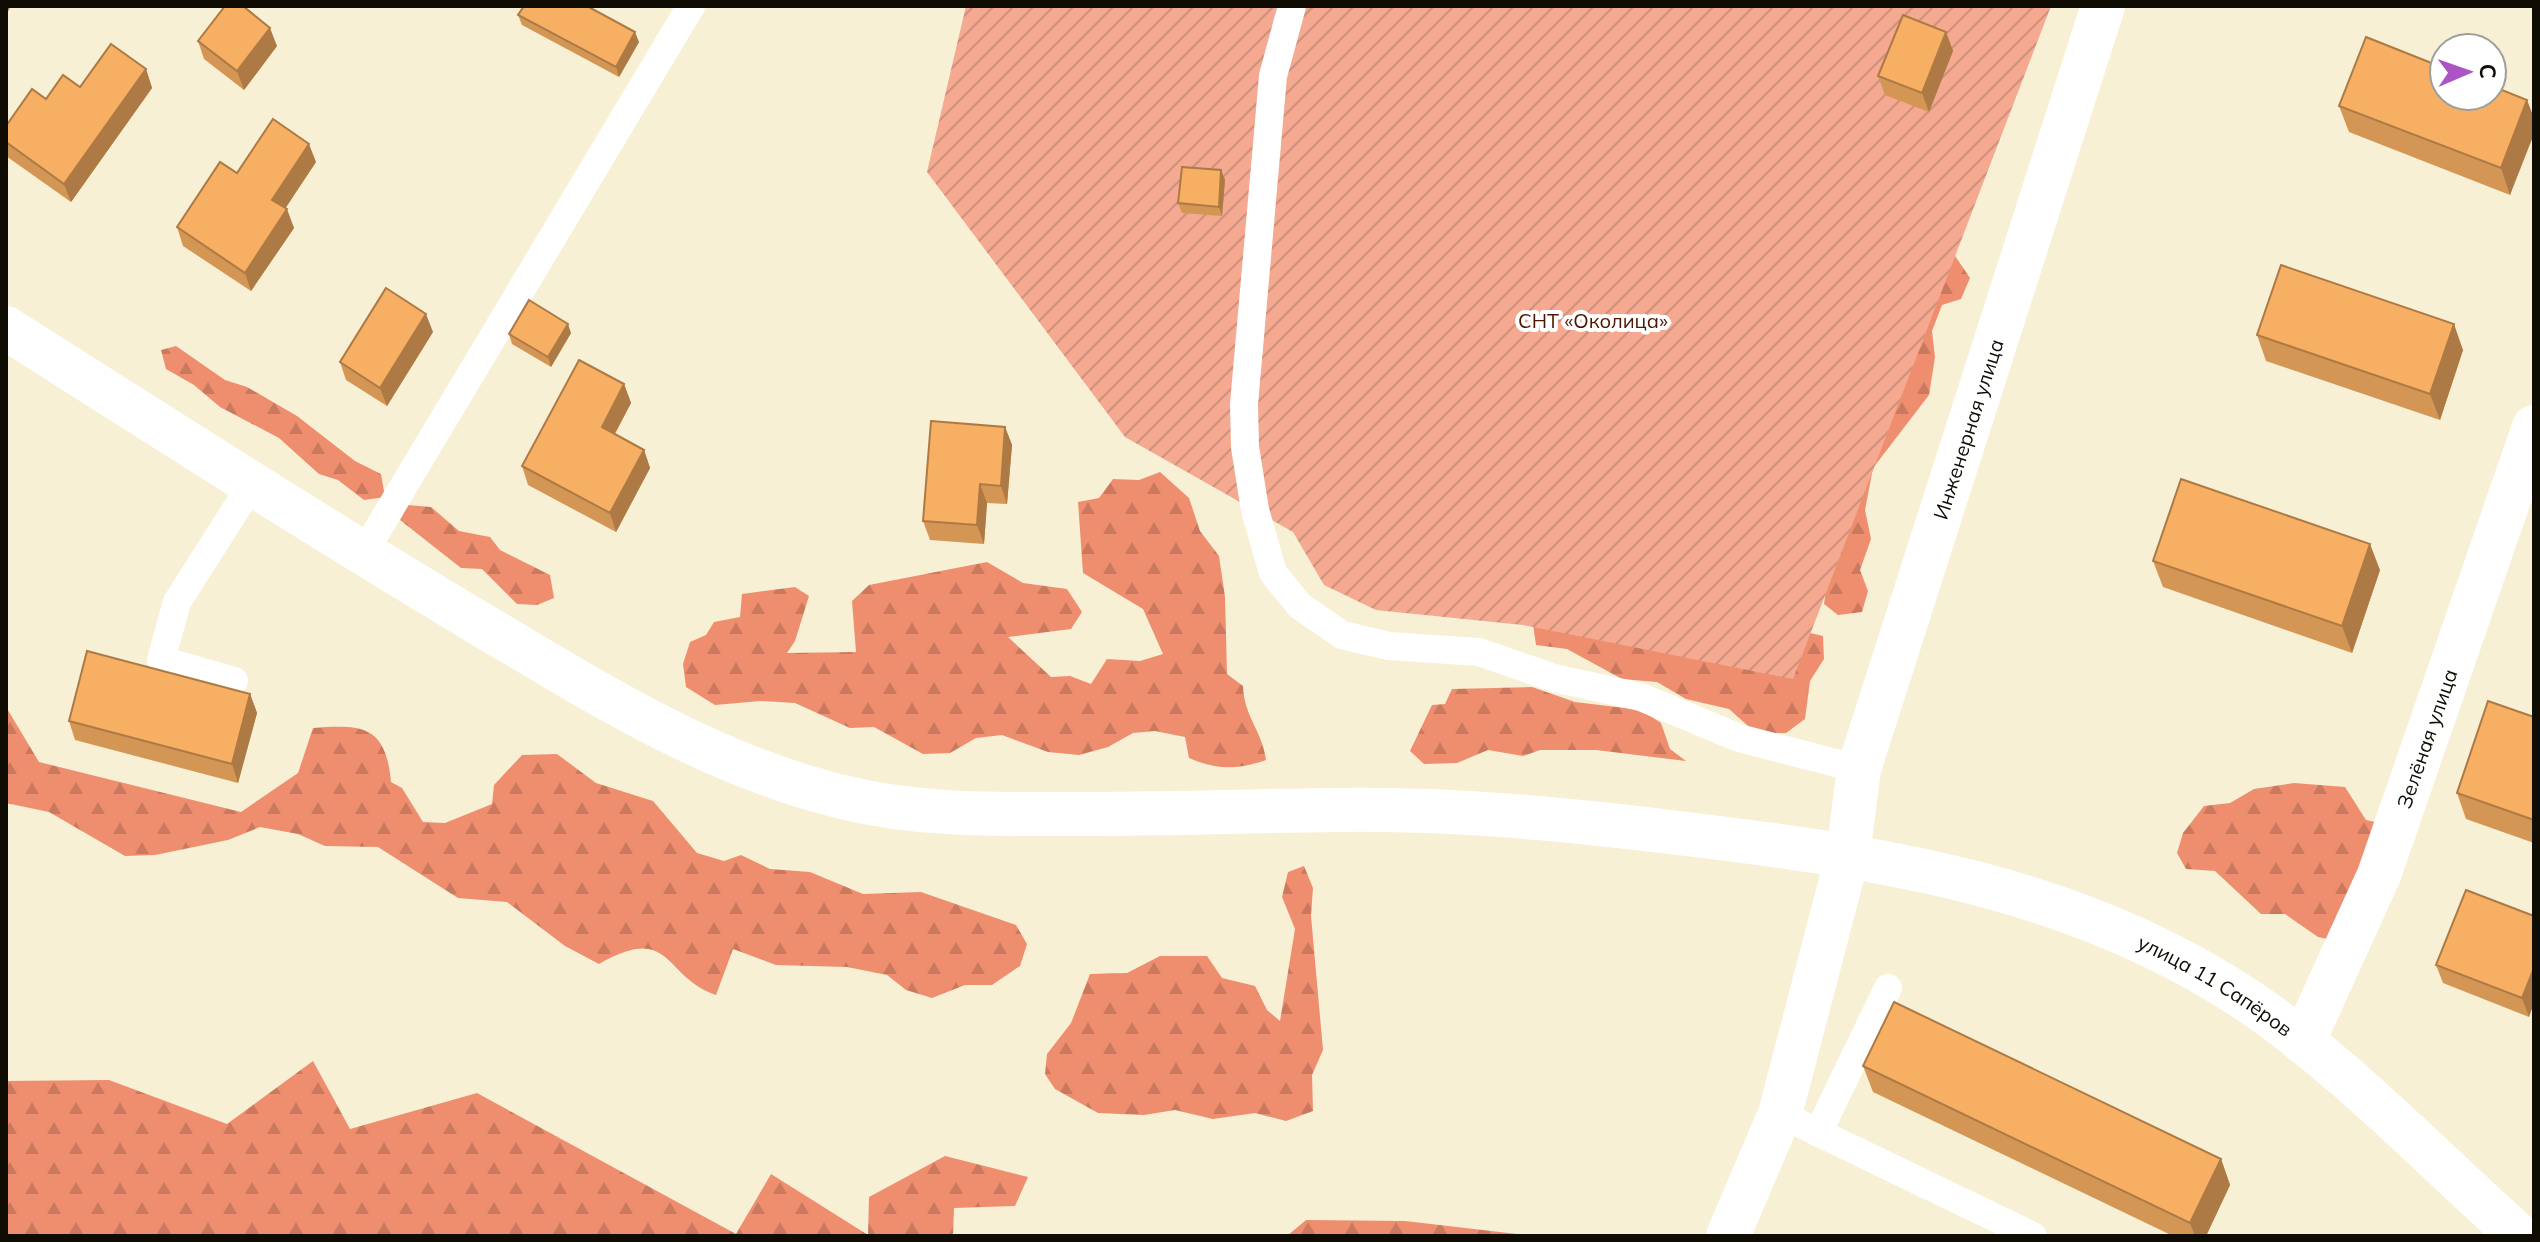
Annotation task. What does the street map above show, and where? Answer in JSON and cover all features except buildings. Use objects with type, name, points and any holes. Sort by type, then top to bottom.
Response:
[{"type":"main road","name":"Инженерная улица","points":[[1728,1236],[1780,1114],[1848,854],[1859,769],[2103,6]]},
{"type":"main road","name":"улица 11 Сапёров","points":[[6,328],[363,554],[647,723],[744,764],[843,798],[918,813],[1173,815],[1340,810],[1540,817],[1848,854],[2046,901],[2109,924],[2234,993],[2303,1042],[2519,1236]]},
{"type":"main road","name":"Зелёная улица","points":[[2303,1042],[2379,875],[2534,427]]},
{"type":"lane","points":[[363,554],[691,6]]},
{"type":"lane","points":[[1292,6],[1273,76],[1244,404],[1255,510],[1273,573],[1300,606],[1342,635],[1389,646],[1479,652],[1554,678],[1641,697],[1739,738],[1859,769]]},
{"type":"lane","points":[[234,681],[161,660],[177,602],[252,484]]},
{"type":"lane","points":[[1818,1133],[1888,988]]},
{"type":"lane","points":[[1780,1114],[2033,1236]]},
{"type":"green space","name":"СНТ «Околица»","points":[[966,6],[2051,6],[1793,679],[1523,625],[1376,610],[1324,585],[1293,532],[1125,437],[927,172]]},
{"type":"green space","points":[[1945,241],[1970,278],[1961,299],[1942,305],[1932,331],[1935,357],[1929,395],[1873,468],[1865,510],[1871,539],[1860,570],[1868,591],[1862,612],[1838,615],[1824,604],[1829,565]]},
{"type":"green space","points":[[176,346],[225,380],[247,387],[297,416],[355,461],[381,474],[385,497],[364,500],[338,480],[319,474],[279,438],[220,407],[194,385],[166,369],[161,350]]},
{"type":"green space","points":[[1160,472],[1189,498],[1200,531],[1219,556],[1225,597],[1227,674],[1243,686],[1246,706],[1266,760],[1236,767],[1209,765],[1189,758],[1185,737],[1155,731],[1133,733],[1108,747],[1079,755],[1048,752],[1002,735],[976,738],[950,753],[923,754],[874,727],[850,728],[795,703],[760,701],[715,705],[686,687],[683,664],[690,642],[706,635],[714,622],[740,617],[742,594],[795,587],[809,596],[795,641],[787,653],[856,652],[852,601],[869,585],[987,562],[1023,583],[1067,589],[1082,612],[1071,629],[1008,637],[1051,677],[1070,676],[1091,684],[1107,659],[1140,661],[1163,654],[1143,609],[1083,573],[1078,502],[1099,498],[1113,479],[1139,480]]},
{"type":"green space","points":[[407,505],[431,507],[459,531],[490,537],[500,550],[550,575],[554,598],[537,605],[517,604],[482,569],[461,568],[400,520]]},
{"type":"green space","points":[[1532,617],[1789,628],[1823,636],[1824,659],[1810,681],[1805,719],[1786,733],[1756,733],[1729,709],[1686,699],[1657,682],[1622,679],[1567,649],[1536,645]]},
{"type":"green space","points":[[1532,687],[1575,702],[1641,710],[1661,723],[1670,749],[1686,761],[1596,750],[1540,750],[1523,756],[1488,750],[1457,763],[1424,764],[1410,751],[1432,705],[1445,704],[1452,689]]},
{"type":"green space","points":[[6,707],[39,762],[241,812],[298,773],[313,728],[346,727],[369,732],[384,749],[391,782],[402,788],[423,822],[445,823],[492,804],[494,785],[522,755],[557,754],[596,783],[653,801],[697,853],[724,861],[741,855],[770,869],[810,872],[863,894],[921,892],[1016,925],[1027,944],[1020,966],[992,985],[965,985],[932,998],[906,990],[887,975],[847,967],[776,965],[733,949],[716,995],[699,987],[654,951],[641,949],[623,953],[599,964],[565,946],[507,902],[458,898],[378,847],[325,846],[298,834],[260,827],[228,840],[155,855],[125,856],[49,812],[6,803]]},
{"type":"green space","points":[[2294,783],[2345,787],[2366,820],[2393,826],[2351,944],[2318,937],[2285,914],[2261,914],[2215,871],[2186,869],[2177,853],[2183,833],[2204,806],[2230,803],[2254,789]]},
{"type":"green space","points":[[1304,866],[1313,888],[1311,916],[1323,1050],[1312,1075],[1313,1111],[1286,1121],[1255,1113],[1213,1119],[1175,1110],[1144,1115],[1098,1113],[1055,1089],[1045,1074],[1047,1054],[1071,1023],[1090,974],[1127,973],[1160,956],[1207,956],[1222,978],[1255,986],[1267,1010],[1280,1021],[1295,929],[1282,897],[1288,872]]},
{"type":"green space","points":[[313,1061],[350,1129],[477,1093],[736,1234],[771,1174],[868,1235],[869,1197],[945,1156],[1028,1177],[1015,1206],[954,1208],[953,1236],[6,1236],[6,1081],[109,1080],[227,1124]]},
{"type":"green space","points":[[1306,1220],[1405,1221],[1535,1236],[1287,1236]]}]
